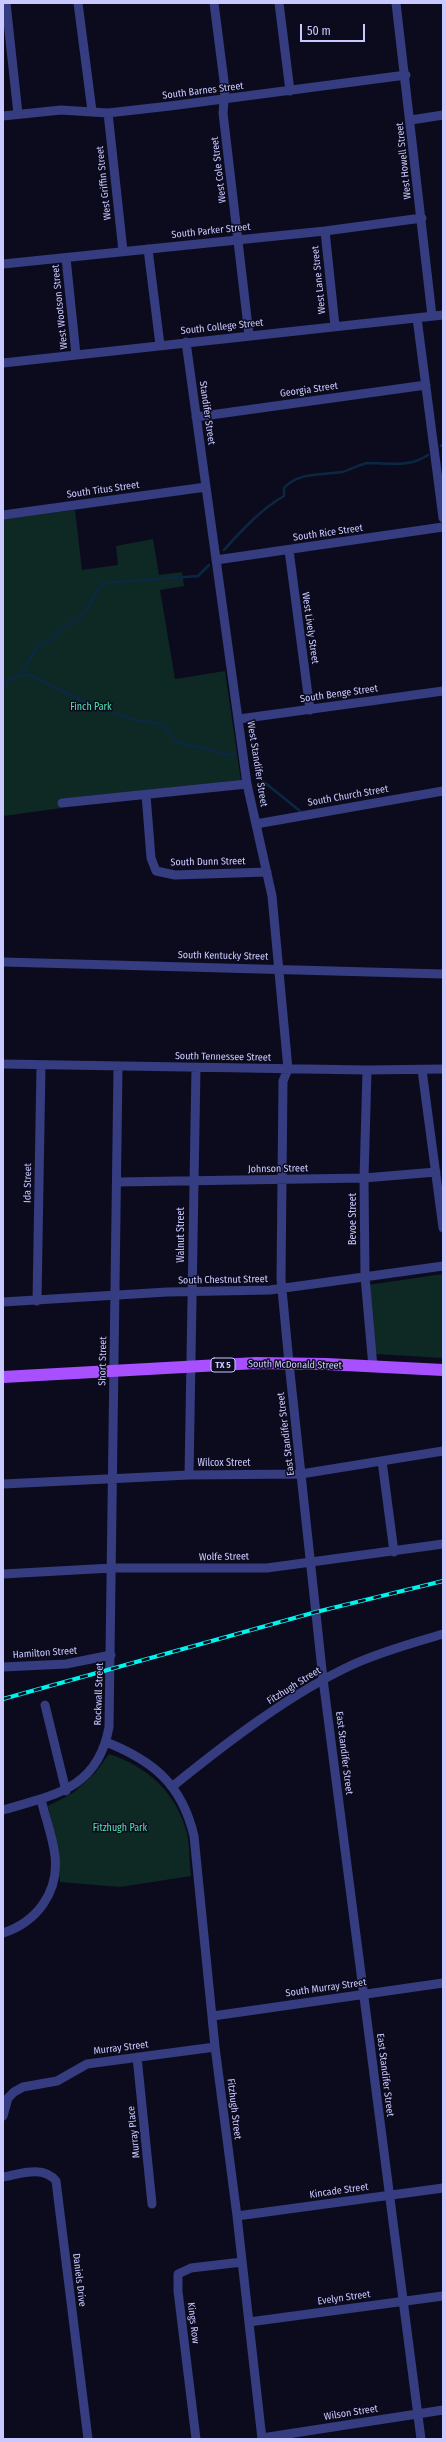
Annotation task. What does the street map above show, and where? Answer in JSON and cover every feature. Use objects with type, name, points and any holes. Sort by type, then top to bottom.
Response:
[{"type":"main road","name":"South McDonald Street","points":[[3,1377],[289,1363],[443,1370]]},
{"type":"street","points":[[6,3],[18,114]]},
{"type":"street","points":[[78,3],[92,111]]},
{"type":"street","name":"West Cole Street","points":[[214,3],[225,89],[222,113],[249,336]]},
{"type":"street","points":[[279,3],[290,91]]},
{"type":"street","name":"West Howell Street","points":[[396,3],[406,75],[432,316]]},
{"type":"street","name":"South Barnes Street","points":[[3,116],[61,110],[108,113],[223,100],[406,75]]},
{"type":"street","name":"West Griffin Street","points":[[108,113],[123,251]]},
{"type":"street","points":[[411,120],[443,115]]},
{"type":"street","name":"South Parker Street","points":[[3,264],[325,231],[422,218]]},
{"type":"street","name":"West Lane Street","points":[[325,231],[335,326]]},
{"type":"street","points":[[148,248],[160,345]]},
{"type":"street","name":"West Wootson Street","points":[[66,258],[76,355]]},
{"type":"street","name":"South College Street","points":[[3,363],[443,315]]},
{"type":"street","points":[[417,318],[443,518]]},
{"type":"street","name":"Standifer Street","points":[[186,342],[206,487]]},
{"type":"street","name":"Georgia Street","points":[[196,417],[426,385]]},
{"type":"street","name":"South Titus Street","points":[[3,515],[206,487]]},
{"type":"street","name":"West Standifer Street","points":[[206,487],[247,784],[267,872],[288,1069]]},
{"type":"street","name":"South Rice Street","points":[[216,560],[443,527]]},
{"type":"street","name":"West Lively Street","points":[[289,550],[310,710]]},
{"type":"street","name":"South Benge Street","points":[[239,719],[443,691]]},
{"type":"street","points":[[62,803],[247,784]]},
{"type":"street","name":"South Church Street","points":[[256,824],[443,791]]},
{"type":"street","name":"South Dunn Street","points":[[146,795],[151,858],[156,871],[175,875],[267,872]]},
{"type":"street","name":"South Kentucky Street","points":[[3,962],[443,974]]},
{"type":"street","name":"South Tennessee Street","points":[[3,1064],[367,1070],[443,1069]]},
{"type":"street","name":"Ida Street","points":[[37,1301],[41,1065]]},
{"type":"street","name":"Short Street","points":[[111,1655],[118,1066]]},
{"type":"street","name":"Walnut Street","points":[[189,1475],[192,1181],[196,1067]]},
{"type":"street","name":"East Standifer Street","points":[[288,1069],[283,1081],[282,1289],[289,1363],[324,1680],[402,2301],[421,2439]]},
{"type":"street","name":"Bevoe Street","points":[[367,1070],[364,1178],[365,1277],[373,1367]]},
{"type":"street","points":[[422,1070],[443,1228]]},
{"type":"street","name":"Johnson Street","points":[[117,1182],[364,1178],[436,1172]]},
{"type":"street","name":"South Chestnut Street","points":[[3,1302],[192,1291],[282,1289],[443,1266]]},
{"type":"street","name":"Wilcox Street","points":[[3,1484],[189,1475],[301,1474],[443,1451]]},
{"type":"street","points":[[382,1461],[394,1552]]},
{"type":"street","name":"Wolfe Street","points":[[3,1574],[112,1568],[237,1568],[311,1563],[443,1544]]},
{"type":"street","name":"Fitzhugh Street","points":[[172,1786],[265,1716],[324,1680],[388,1650],[443,1634]]},
{"type":"street","name":"Hamilton Street","points":[[3,1667],[66,1664],[111,1655]]},
{"type":"street","name":"Rockwall Street","points":[[3,1810],[66,1790],[94,1766],[106,1742],[110,1715],[111,1655]]},
{"type":"street","points":[[45,1705],[66,1790]]},
{"type":"street","name":"Fitzhugh Street","points":[[106,1742],[140,1758],[172,1786],[188,1814],[194,1836],[215,2047],[237,2216],[262,2438]]},
{"type":"street","points":[[3,1933],[25,1923],[35,1915],[51,1887],[55,1857],[40,1799]]},
{"type":"street","name":"South Murray Street","points":[[213,2016],[443,1983]]},
{"type":"street","name":"Murray Street","points":[[3,2116],[8,2098],[14,2092],[23,2087],[57,2081],[87,2064],[215,2047]]},
{"type":"street","name":"Murray Place","points":[[137,2057],[152,2204]]},
{"type":"street","name":"Daniels Drive","points":[[3,2177],[38,2171],[51,2175],[56,2181],[88,2439]]},
{"type":"street","name":"Kincade Street","points":[[237,2216],[443,2188]]},
{"type":"street","name":"Kings Row","points":[[196,2439],[178,2291],[178,2274],[191,2268],[242,2262]]},
{"type":"street","name":"Evelyn Street","points":[[249,2322],[443,2296]]},
{"type":"street","name":"Wilson Street","points":[[262,2438],[443,2410]]},
{"type":"green space","name":"Finch Park","points":[[75,510],[82,570],[118,565],[116,546],[153,539],[159,575],[182,572],[184,586],[160,590],[175,679],[225,671],[241,781],[61,799],[62,808],[3,816],[3,519]]},
{"type":"green space","points":[[443,1274],[443,1358],[376,1354],[368,1285]]},
{"type":"green space","name":"Fitzhugh Park","points":[[109,1754],[136,1766],[148,1774],[168,1793],[176,1805],[187,1833],[191,1876],[120,1887],[60,1882],[56,1841],[48,1806],[73,1793],[95,1773]]},
{"type":"waterway","points":[[224,550],[259,514],[284,496],[284,488],[296,479],[311,475],[342,472],[368,463],[399,464],[414,462],[428,455]]},
{"type":"waterway","points":[[3,686],[7,681],[20,675],[38,646],[51,640],[60,630],[83,615],[102,583],[198,576],[209,565]]},
{"type":"waterway","points":[[21,675],[27,674],[90,704],[130,719],[162,724],[177,742],[235,756]]},
{"type":"waterway","points":[[259,778],[300,811]]},
{"type":"railway","points":[[3,1699],[316,1612],[443,1581]]}]
